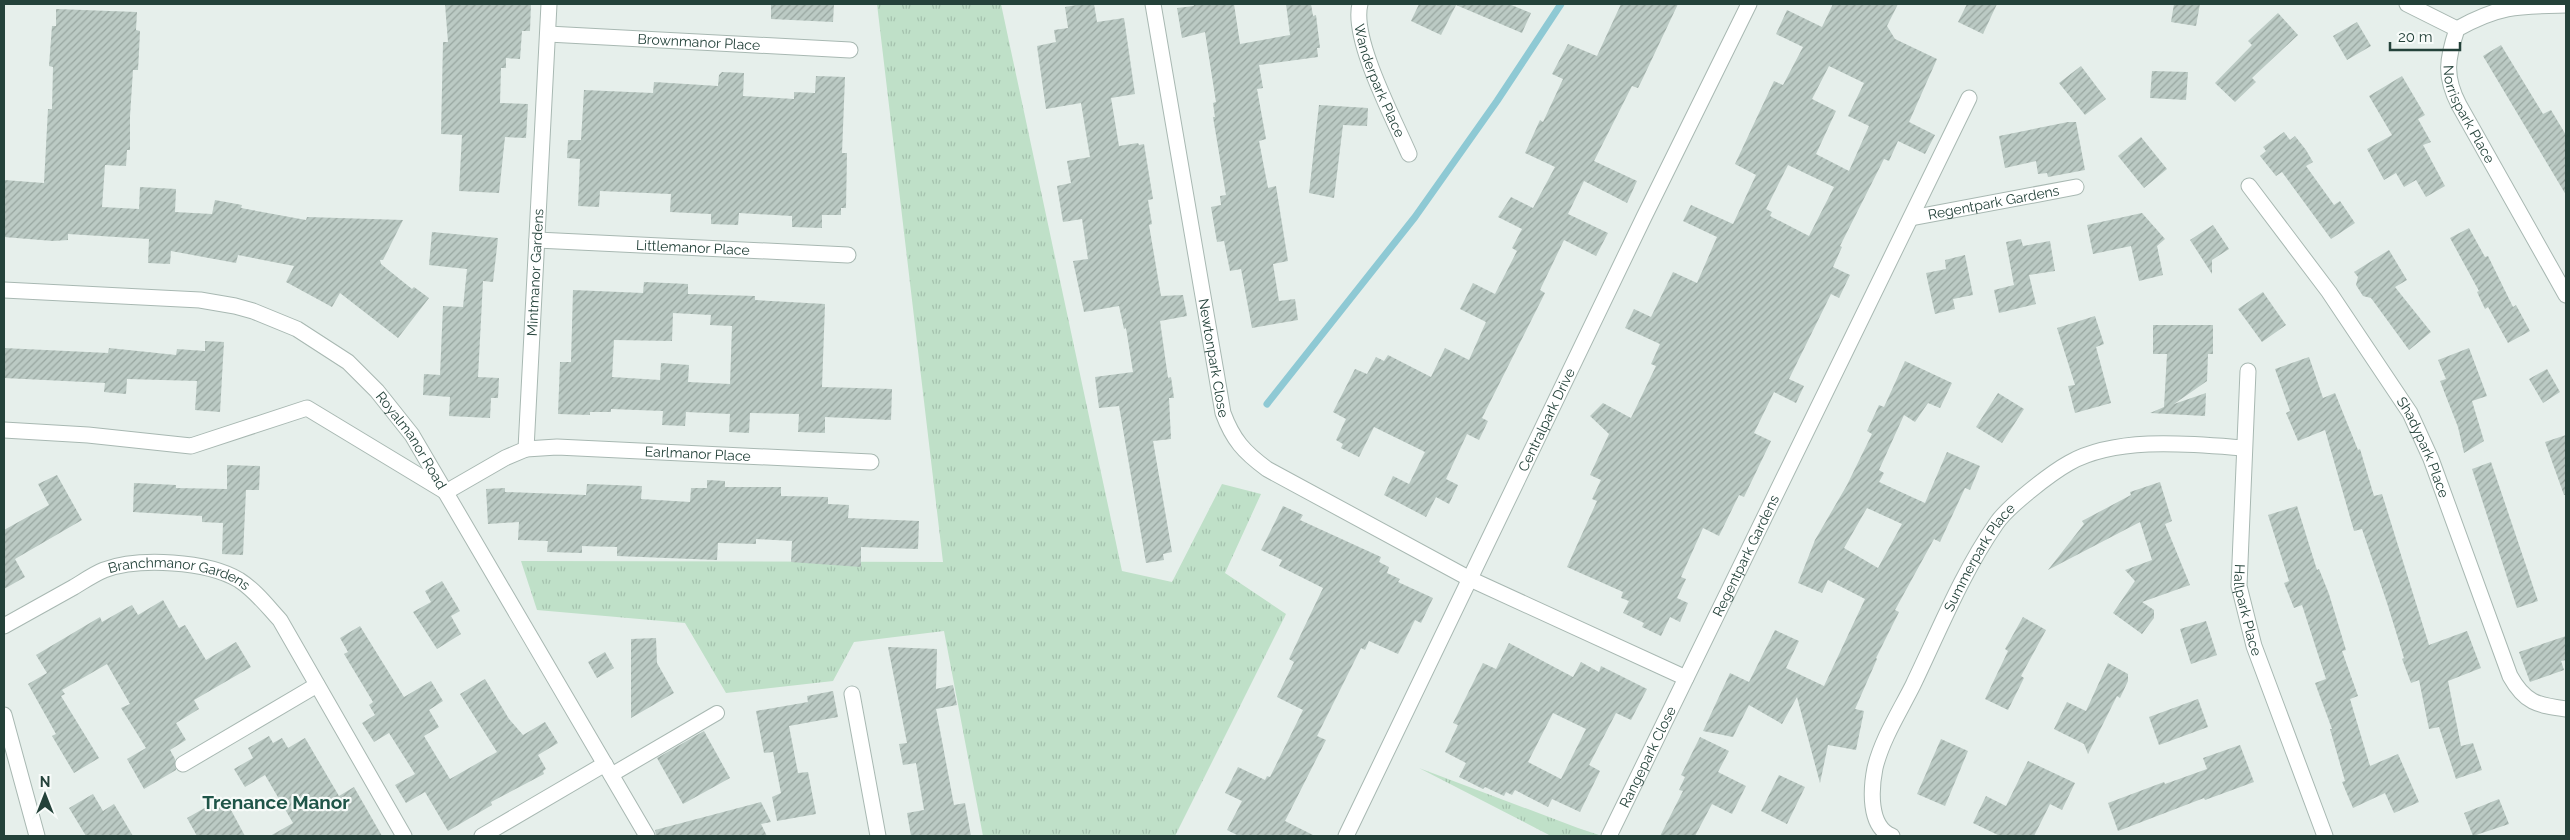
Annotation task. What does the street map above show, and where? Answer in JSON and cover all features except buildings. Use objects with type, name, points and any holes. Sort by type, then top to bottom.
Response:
[{"type":"street","name":"Mintmanor Gardens","points":[[526,449],[549,4]]},
{"type":"street","name":"Newtonpark Close","points":[[1153,4],[1220,394],[1231,434],[1248,454],[1268,469],[1470,579]]},
{"type":"street","name":"Wanderpark Place","points":[[1360,4],[1358,12],[1362,43],[1409,154]]},
{"type":"street","name":"Centralpark Drive","points":[[1346,836],[1749,4]]},
{"type":"street","points":[[2407,4],[2457,29],[2482,15],[2502,8],[2566,5]]},
{"type":"street","name":"Norrispark Place","points":[[2457,29],[2450,50],[2449,86],[2566,295]]},
{"type":"street","name":"Brownmanor Place","points":[[548,34],[850,50]]},
{"type":"street","name":"Regentpark Gardens","points":[[1686,678],[1912,218],[1968,98]]},
{"type":"street","name":"Shadypark Place","points":[[2249,186],[2329,292],[2410,413],[2431,460],[2516,688],[2523,696],[2535,704],[2566,709]]},
{"type":"street","name":"Regentpark Gardens","points":[[1912,218],[2076,187]]},
{"type":"street","name":"Littlemanor Place","points":[[537,240],[848,255]]},
{"type":"street","name":"Royalmanor Road","points":[[4,290],[200,300],[235,306],[297,329],[348,362],[377,391],[412,435],[647,836]]},
{"type":"street","name":"Hallpark Place","points":[[2248,370],[2239,586],[2244,613],[2254,646],[2325,836]]},
{"type":"street","points":[[4,430],[88,435],[191,446],[307,408],[446,492],[505,458],[526,449]]},
{"type":"street","name":"Summerpark Place","points":[[1892,836],[1888,835],[1877,820],[1873,807],[1876,766],[1968,572],[1997,522],[2034,488],[2069,463],[2103,450],[2166,442],[2244,448]]},
{"type":"street","name":"Earlmanor Place","points":[[526,449],[557,447],[871,462]]},
{"type":"street","name":"Branchmanor Gardens","points":[[4,626],[103,570],[150,563],[192,565],[214,570],[238,580],[257,594],[280,620],[404,836]]},
{"type":"street","points":[[1470,579],[1686,678]]},
{"type":"street","name":"Rangepark Close","points":[[1609,836],[1686,678]]},
{"type":"street","points":[[183,764],[317,684]]},
{"type":"street","points":[[852,694],[878,836]]},
{"type":"street","points":[[4,715],[36,836]]},
{"type":"street","points":[[482,836],[608,769]]},
{"type":"lane","points":[[608,769],[717,713]]},
{"type":"green space","points":[[877,4],[1001,4],[1122,571],[1172,582],[1222,484],[1261,494],[1225,573],[1286,614],[1175,836],[983,836],[944,631],[854,642],[833,681],[726,693],[685,623],[537,610],[521,561],[943,562]]},
{"type":"green space","points":[[1419,768],[1578,828],[1602,836],[1551,836]]},
{"type":"waterway","points":[[1267,404],[1415,217],[1497,101],[1561,4]]},
{"type":"district","name":"Trenance Manor","points":[[276,802]]}]
